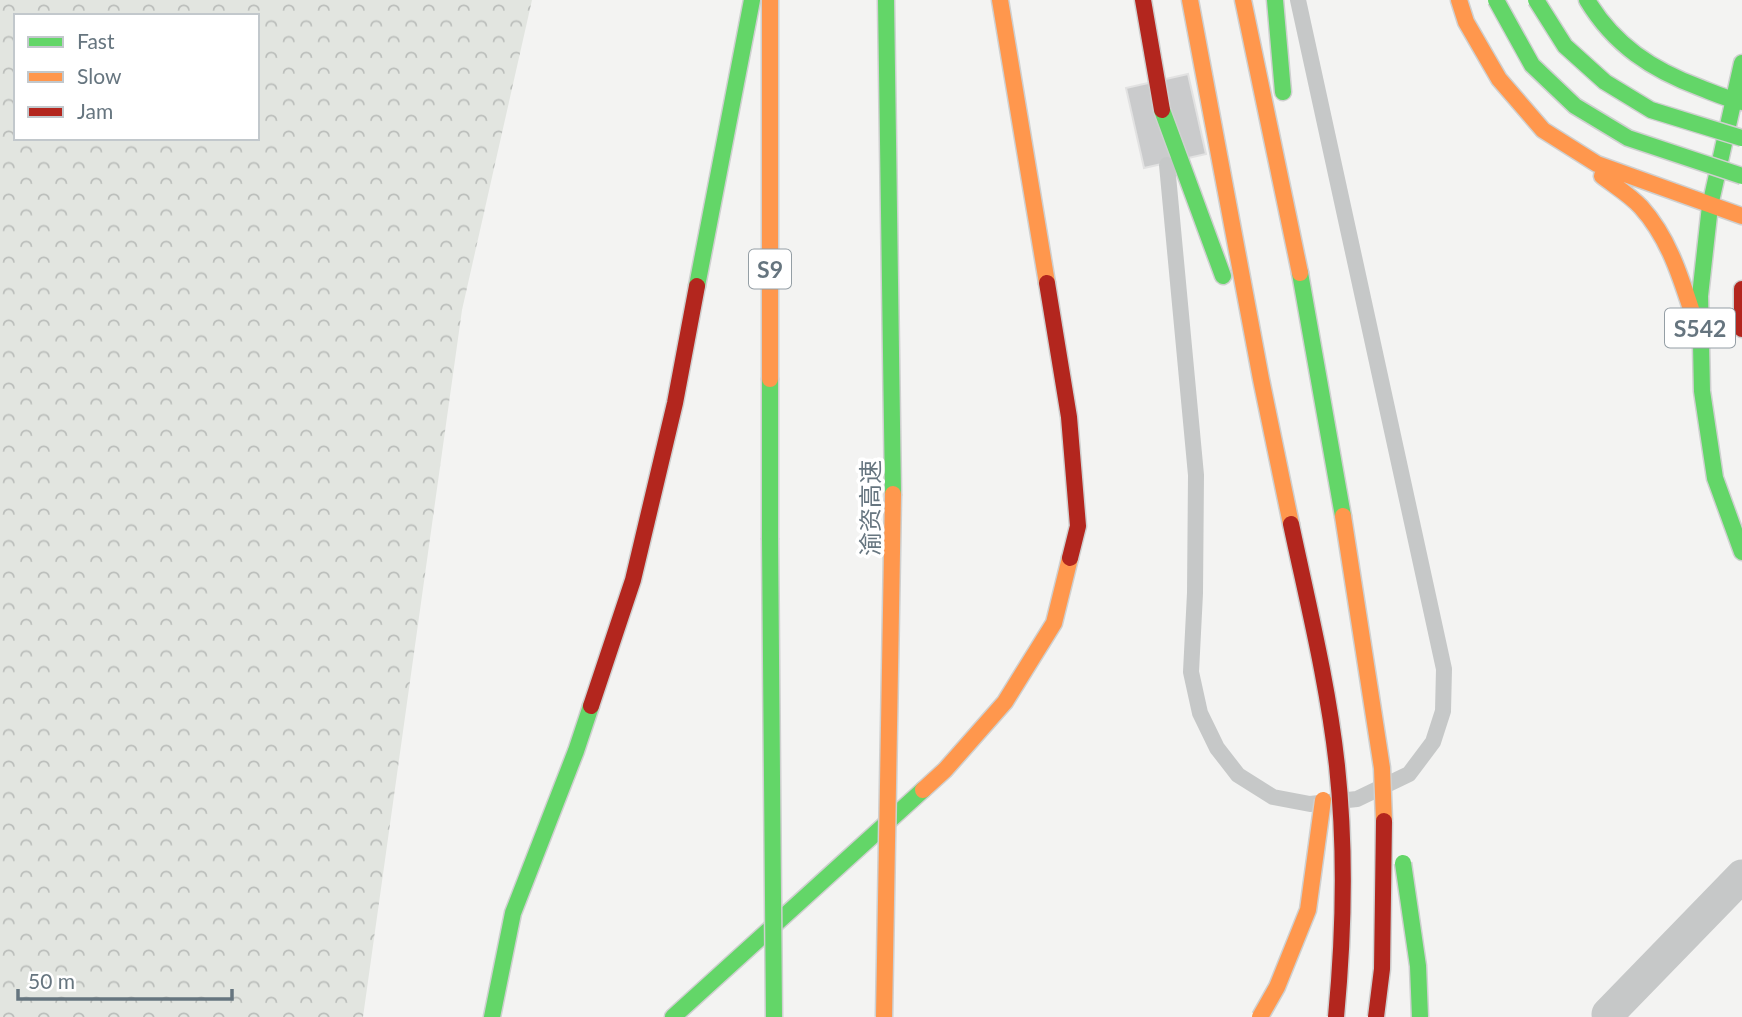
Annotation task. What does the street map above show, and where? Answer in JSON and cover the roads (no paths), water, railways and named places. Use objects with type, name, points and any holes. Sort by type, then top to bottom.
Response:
[{"type":"main road","points":[[492,1017],[513,913],[576,751],[633,580],[675,403],[752,0]]},
{"type":"main road","name":"S9","points":[[770,0],[774,1017]]},
{"type":"main road","name":"渝资高速","points":[[884,1017],[893,494],[886,0]]},
{"type":"main road","points":[[1143,0],[1162,110],[1261,379]]},
{"type":"main road","points":[[1190,0],[1261,379],[1332,729],[1344,861],[1343,958],[1336,1017]]},
{"type":"main road","points":[[1243,0],[1300,268],[1343,516],[1381,768],[1404,864],[1418,966],[1420,1017]]},
{"type":"main road","points":[[1275,0],[1285,107]]},
{"type":"main road","points":[[1459,0],[1466,22],[1499,79],[1543,130],[1640,206],[1660,231],[1676,264],[1701,338]]},
{"type":"main road","points":[[1496,0],[1532,65],[1575,106],[1628,138],[1742,176]]},
{"type":"main road","points":[[1536,0],[1565,46],[1605,82],[1651,110],[1742,138]]},
{"type":"main road","points":[[1587,0],[1594,13],[1627,51],[1670,77],[1739,102]]},
{"type":"main road","points":[[673,1017],[944,770],[1005,702],[1054,623],[1078,526],[1069,417],[1001,6]]},
{"type":"main road","name":"S542","points":[[1742,63],[1739,102],[1710,206],[1700,296],[1702,391],[1715,478],[1742,552]]},
{"type":"main road","points":[[1543,130],[1597,164],[1742,216]]},
{"type":"main road","points":[[1287,134],[1300,268]]},
{"type":"main road","name":"S542","points":[[1742,289],[1742,329]]},
{"type":"main road","points":[[1260,1017],[1277,987],[1308,910],[1332,729]]},
{"type":"main road","points":[[1376,1017],[1382,969],[1385,855],[1381,768]]},
{"type":"street","points":[[1608,1014],[1742,876]]},
{"type":"lane","points":[[1162,110],[1196,475],[1191,672],[1200,713],[1217,748],[1238,775],[1273,797],[1311,804],[1357,799],[1409,774],[1433,742],[1443,711],[1444,669],[1298,0]]}]
